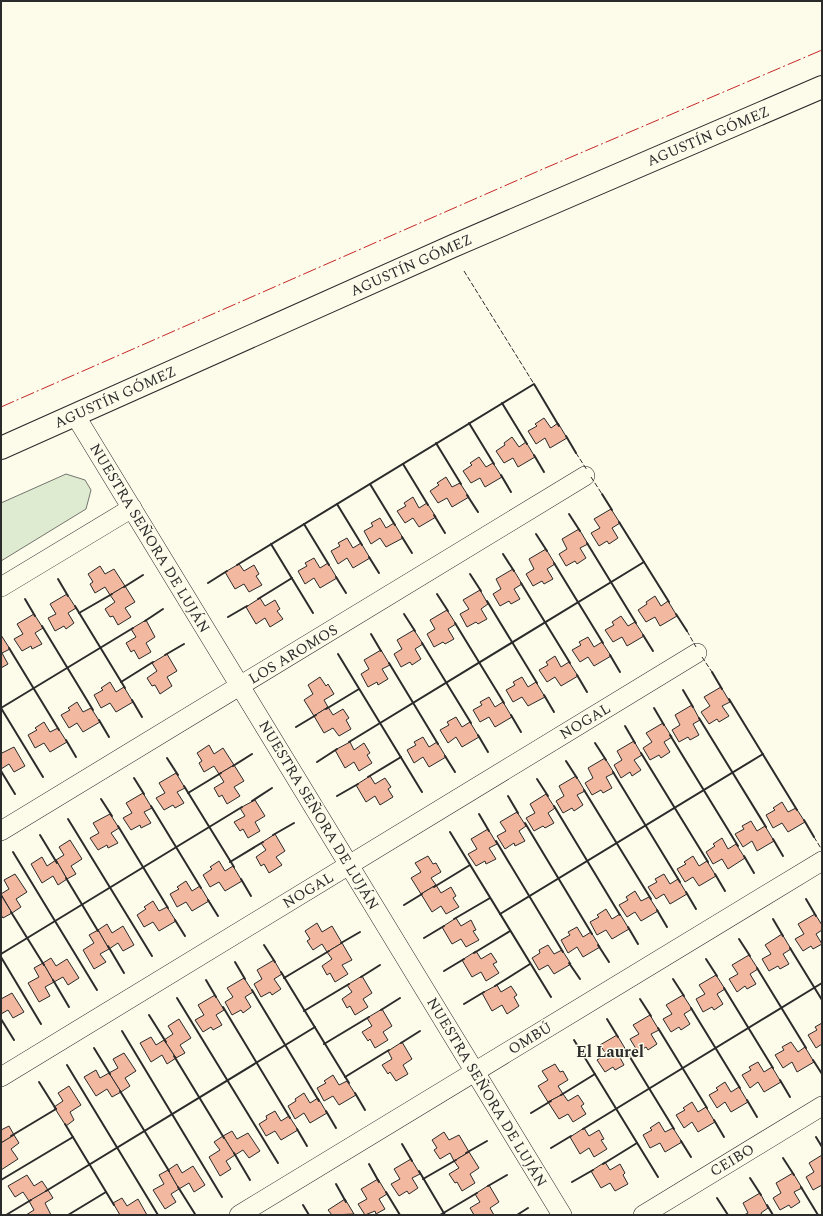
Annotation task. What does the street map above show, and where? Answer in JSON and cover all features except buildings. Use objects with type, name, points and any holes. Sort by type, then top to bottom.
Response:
[{"type":"main road","name":"AGUSTÍN GÓMEZ","points":[[1,448],[453,246],[822,87]]},
{"type":"street","name":"NUESTRA SEÑORA DE LUJÁN","points":[[75,415],[562,1215]]},
{"type":"street","name":"LOS AROMOS","points":[[1,831],[584,476]]},
{"type":"street","points":[[1,587],[132,508]]},
{"type":"street","name":"NOGAL","points":[[1,1076],[697,653]]},
{"type":"street","name":"OMBÚ","points":[[239,1215],[822,861]]},
{"type":"street","name":"CEIBO","points":[[642,1215],[822,1106]]},
{"type":"green space","points":[[66,474],[85,480],[91,490],[86,509],[1,561],[1,503]]},
{"type":"fence","points":[[464,271],[534,384]]},
{"type":"fence","points":[[576,453],[587,470]]},
{"type":"fence","points":[[591,477],[602,494]]},
{"type":"fence","points":[[687,631],[696,647]]},
{"type":"fence","points":[[702,657],[712,672]]},
{"type":"fence","points":[[814,837],[822,850]]},
{"type":"wall","points":[[237,565],[534,384],[559,426]]},
{"type":"wall","points":[[502,403],[527,444]]},
{"type":"wall","points":[[469,423],[494,464]]},
{"type":"wall","points":[[566,436],[576,453]]},
{"type":"wall","points":[[436,443],[461,484]]},
{"type":"wall","points":[[534,455],[544,472]]},
{"type":"wall","points":[[403,464],[428,505]]},
{"type":"wall","points":[[501,475],[511,492]]},
{"type":"wall","points":[[370,484],[395,525]]},
{"type":"wall","points":[[602,494],[612,510]]},
{"type":"wall","points":[[467,495],[478,512]]},
{"type":"wall","points":[[337,504],[362,545]]},
{"type":"wall","points":[[569,514],[580,531]]},
{"type":"wall","points":[[434,515],[445,533]]},
{"type":"wall","points":[[619,522],[669,602]]},
{"type":"wall","points":[[304,524],[329,565]]},
{"type":"wall","points":[[536,534],[547,551]]},
{"type":"wall","points":[[402,537],[412,553]]},
{"type":"wall","points":[[587,543],[636,623]]},
{"type":"wall","points":[[271,544],[313,613]]},
{"type":"wall","points":[[503,554],[514,571]]},
{"type":"wall","points":[[369,557],[379,573]]},
{"type":"wall","points":[[349,742],[644,562]]},
{"type":"wall","points":[[554,563],[603,643]]},
{"type":"wall","points":[[208,583],[227,571]]},
{"type":"wall","points":[[470,574],[481,591]]},
{"type":"wall","points":[[124,587],[143,575]]},
{"type":"wall","points":[[336,577],[346,593]]},
{"type":"wall","points":[[258,599],[292,578]]},
{"type":"wall","points":[[58,579],[68,596]]},
{"type":"wall","points":[[521,583],[570,663]]},
{"type":"wall","points":[[79,613],[112,594]]},
{"type":"wall","points":[[437,594],[448,611]]},
{"type":"wall","points":[[25,599],[35,616]]},
{"type":"wall","points":[[487,601],[537,683]]},
{"type":"wall","points":[[75,606],[125,688]]},
{"type":"wall","points":[[228,617],[247,606]]},
{"type":"wall","points":[[145,621],[163,609]]},
{"type":"wall","points":[[404,614],[415,631]]},
{"type":"wall","points":[[676,614],[687,631]]},
{"type":"wall","points":[[455,623],[504,703]]},
{"type":"wall","points":[[42,626],[93,710]]},
{"type":"wall","points":[[1,708],[133,628]]},
{"type":"wall","points":[[371,634],[381,651]]},
{"type":"wall","points":[[643,635],[653,651]]},
{"type":"wall","points":[[422,643],[471,723]]},
{"type":"wall","points":[[165,655],[184,644]]},
{"type":"wall","points":[[9,648],[59,730]]},
{"type":"wall","points":[[338,654],[422,792]]},
{"type":"wall","points":[[610,655],[620,672]]},
{"type":"wall","points":[[121,682],[153,662]]},
{"type":"wall","points":[[389,663],[438,744]]},
{"type":"wall","points":[[712,672],[722,689]]},
{"type":"wall","points":[[577,675],[587,692]]},
{"type":"wall","points":[[326,709],[359,689]]},
{"type":"wall","points":[[683,690],[693,707]]},
{"type":"wall","points":[[544,695],[554,712]]},
{"type":"wall","points":[[729,699],[797,810]]},
{"type":"wall","points":[[132,700],[142,717]]},
{"type":"wall","points":[[1,708],[43,777]]},
{"type":"wall","points":[[654,708],[664,725]]},
{"type":"wall","points":[[296,727],[316,715]]},
{"type":"wall","points":[[511,715],[521,732]]},
{"type":"wall","points":[[699,718],[766,827]]},
{"type":"wall","points":[[99,720],[109,737]]},
{"type":"wall","points":[[625,726],[635,743]]},
{"type":"wall","points":[[478,735],[488,752]]},
{"type":"wall","points":[[670,735],[738,846]]},
{"type":"wall","points":[[66,740],[76,757]]},
{"type":"wall","points":[[595,743],[606,760]]},
{"type":"wall","points":[[317,762],[337,749]]},
{"type":"wall","points":[[641,753],[708,862]]},
{"type":"wall","points":[[233,766],[252,754]]},
{"type":"wall","points":[[500,914],[763,754]]},
{"type":"wall","points":[[445,756],[455,772]]},
{"type":"wall","points":[[368,777],[401,757]]},
{"type":"wall","points":[[167,758],[178,775]]},
{"type":"wall","points":[[566,761],[577,778]]},
{"type":"wall","points":[[1,771],[15,794]]},
{"type":"wall","points":[[613,772],[680,882]]},
{"type":"wall","points":[[188,793],[221,773]]},
{"type":"wall","points":[[134,778],[144,794]]},
{"type":"wall","points":[[537,779],[548,796]]},
{"type":"wall","points":[[337,796],[358,784]]},
{"type":"wall","points":[[184,786],[234,867]]},
{"type":"wall","points":[[252,801],[272,788]]},
{"type":"wall","points":[[584,790],[651,899]]},
{"type":"wall","points":[[508,796],[518,813]]},
{"type":"wall","points":[[101,799],[112,816]]},
{"type":"wall","points":[[151,806],[201,888]]},
{"type":"wall","points":[[554,806],[620,915]]},
{"type":"wall","points":[[1,954],[242,807]]},
{"type":"wall","points":[[479,814],[489,831]]},
{"type":"wall","points":[[68,819],[152,956]]},
{"type":"wall","points":[[804,820],[814,837]]},
{"type":"wall","points":[[273,835],[294,823]]},
{"type":"wall","points":[[525,823],[592,934]]},
{"type":"wall","points":[[118,826],[168,908]]},
{"type":"wall","points":[[450,832],[551,997]]},
{"type":"wall","points":[[40,835],[57,863]]},
{"type":"wall","points":[[773,839],[783,856]]},
{"type":"wall","points":[[496,841],[563,952]]},
{"type":"wall","points":[[230,862],[263,842]]},
{"type":"wall","points":[[13,852],[97,990]]},
{"type":"wall","points":[[744,856],[754,873]]},
{"type":"wall","points":[[434,887],[470,865]]},
{"type":"wall","points":[[715,874],[725,891]]},
{"type":"wall","points":[[66,878],[98,931]]},
{"type":"wall","points":[[241,879],[251,896]]},
{"type":"wall","points":[[686,892],[696,909]]},
{"type":"wall","points":[[404,905],[422,894]]},
{"type":"wall","points":[[454,919],[490,898]]},
{"type":"wall","points":[[806,899],[816,916]]},
{"type":"wall","points":[[208,900],[218,916]]},
{"type":"wall","points":[[657,910],[667,927]]},
{"type":"wall","points":[[11,912],[44,965]]},
{"type":"wall","points":[[773,919],[783,936]]},
{"type":"wall","points":[[175,920],[185,936]]},
{"type":"wall","points":[[424,938],[444,926]]},
{"type":"wall","points":[[628,927],[638,944]]},
{"type":"wall","points":[[474,953],[510,931]]},
{"type":"wall","points":[[341,943],[360,932]]},
{"type":"wall","points":[[739,939],[750,956]]},
{"type":"wall","points":[[264,945],[275,962]]},
{"type":"wall","points":[[598,945],[609,962]]},
{"type":"wall","points":[[108,946],[124,973]]},
{"type":"wall","points":[[790,948],[822,1000]]},
{"type":"wall","points":[[284,978],[329,951]]},
{"type":"wall","points":[[1,957],[41,1024]]},
{"type":"wall","points":[[444,971],[464,959]]},
{"type":"wall","points":[[706,959],[717,976]]},
{"type":"wall","points":[[235,962],[245,979]]},
{"type":"wall","points":[[569,963],[580,979]]},
{"type":"wall","points":[[495,986],[530,964]]},
{"type":"wall","points":[[361,977],[380,965]]},
{"type":"wall","points":[[757,968],[806,1048]]},
{"type":"wall","points":[[281,972],[349,1083]]},
{"type":"wall","points":[[673,979],[684,996]]},
{"type":"wall","points":[[53,980],[69,1007]]},
{"type":"wall","points":[[206,980],[216,997]]},
{"type":"wall","points":[[583,1129],[822,983]]},
{"type":"wall","points":[[304,1011],[349,984]]},
{"type":"wall","points":[[724,988],[773,1068]]},
{"type":"wall","points":[[252,990],[319,1101]]},
{"type":"wall","points":[[464,1004],[484,992]]},
{"type":"wall","points":[[177,998],[278,1163]]},
{"type":"wall","points":[[381,1010],[400,998]]},
{"type":"wall","points":[[640,999],[651,1016]]},
{"type":"wall","points":[[223,1007],[290,1118]]},
{"type":"wall","points":[[691,1008],[740,1088]]},
{"type":"wall","points":[[149,1015],[166,1042]]},
{"type":"wall","points":[[324,1044],[369,1017]]},
{"type":"wall","points":[[1,1019],[14,1040]]},
{"type":"wall","points":[[607,1019],[618,1037]]},
{"type":"wall","points":[[46,1191],[315,1027]]},
{"type":"wall","points":[[658,1028],[707,1108]]},
{"type":"wall","points":[[122,1031],[222,1197]]},
{"type":"wall","points":[[401,1043],[420,1031]]},
{"type":"wall","points":[[574,1040],[658,1177]]},
{"type":"wall","points":[[94,1048],[110,1074]]},
{"type":"wall","points":[[625,1049],[674,1129]]},
{"type":"wall","points":[[345,1077],[389,1050]]},
{"type":"wall","points":[[174,1056],[224,1138]]},
{"type":"wall","points":[[813,1060],[822,1074]]},
{"type":"wall","points":[[67,1065],[158,1215]]},
{"type":"wall","points":[[561,1095],[595,1074]]},
{"type":"wall","points":[[780,1080],[790,1097]]},
{"type":"wall","points":[[39,1082],[56,1109]]},
{"type":"wall","points":[[120,1091],[169,1171]]},
{"type":"wall","points":[[355,1093],[365,1110]]},
{"type":"wall","points":[[747,1100],[757,1117]]},
{"type":"wall","points":[[531,1113],[551,1101]]},
{"type":"wall","points":[[11,1136],[56,1109]]},
{"type":"wall","points":[[326,1111],[336,1128]]},
{"type":"wall","points":[[714,1120],[724,1137]]},
{"type":"wall","points":[[65,1124],[114,1205]]},
{"type":"wall","points":[[297,1129],[307,1146]]},
{"type":"wall","points":[[551,1148],[571,1136]]},
{"type":"wall","points":[[1,1180],[73,1137]]},
{"type":"wall","points":[[816,1137],[822,1147]]},
{"type":"wall","points":[[466,1153],[487,1141]]},
{"type":"wall","points":[[681,1141],[691,1157]]},
{"type":"wall","points":[[603,1164],[637,1143]]},
{"type":"wall","points":[[402,1144],[412,1161]]},
{"type":"wall","points":[[234,1153],[250,1180]]},
{"type":"wall","points":[[783,1158],[794,1175]]},
{"type":"wall","points":[[423,1179],[456,1160]]},
{"type":"wall","points":[[369,1164],[379,1182]]},
{"type":"wall","points":[[572,1182],[593,1170]]},
{"type":"wall","points":[[419,1171],[445,1215]]},
{"type":"wall","points":[[488,1186],[507,1175]]},
{"type":"wall","points":[[750,1178],[761,1195]]},
{"type":"wall","points":[[336,1184],[346,1202]]},
{"type":"wall","points":[[178,1187],[195,1214]]},
{"type":"wall","points":[[801,1187],[818,1215]]},
{"type":"wall","points":[[68,1215],[106,1192]]},
{"type":"wall","points":[[386,1192],[400,1215]]},
{"type":"wall","points":[[440,1215],[477,1193]]},
{"type":"wall","points":[[717,1198],[728,1215]]},
{"type":"wall","points":[[6,1215],[31,1200]]},
{"type":"wall","points":[[303,1205],[309,1215]]},
{"type":"wall","points":[[767,1205],[773,1215]]},
{"type":"wall","points":[[517,1215],[528,1208]]},
{"type":"power","points":[[1,407],[543,169],[822,50]]},
{"type":"district","name":"El Laurel","points":[[610,1051]]}]
